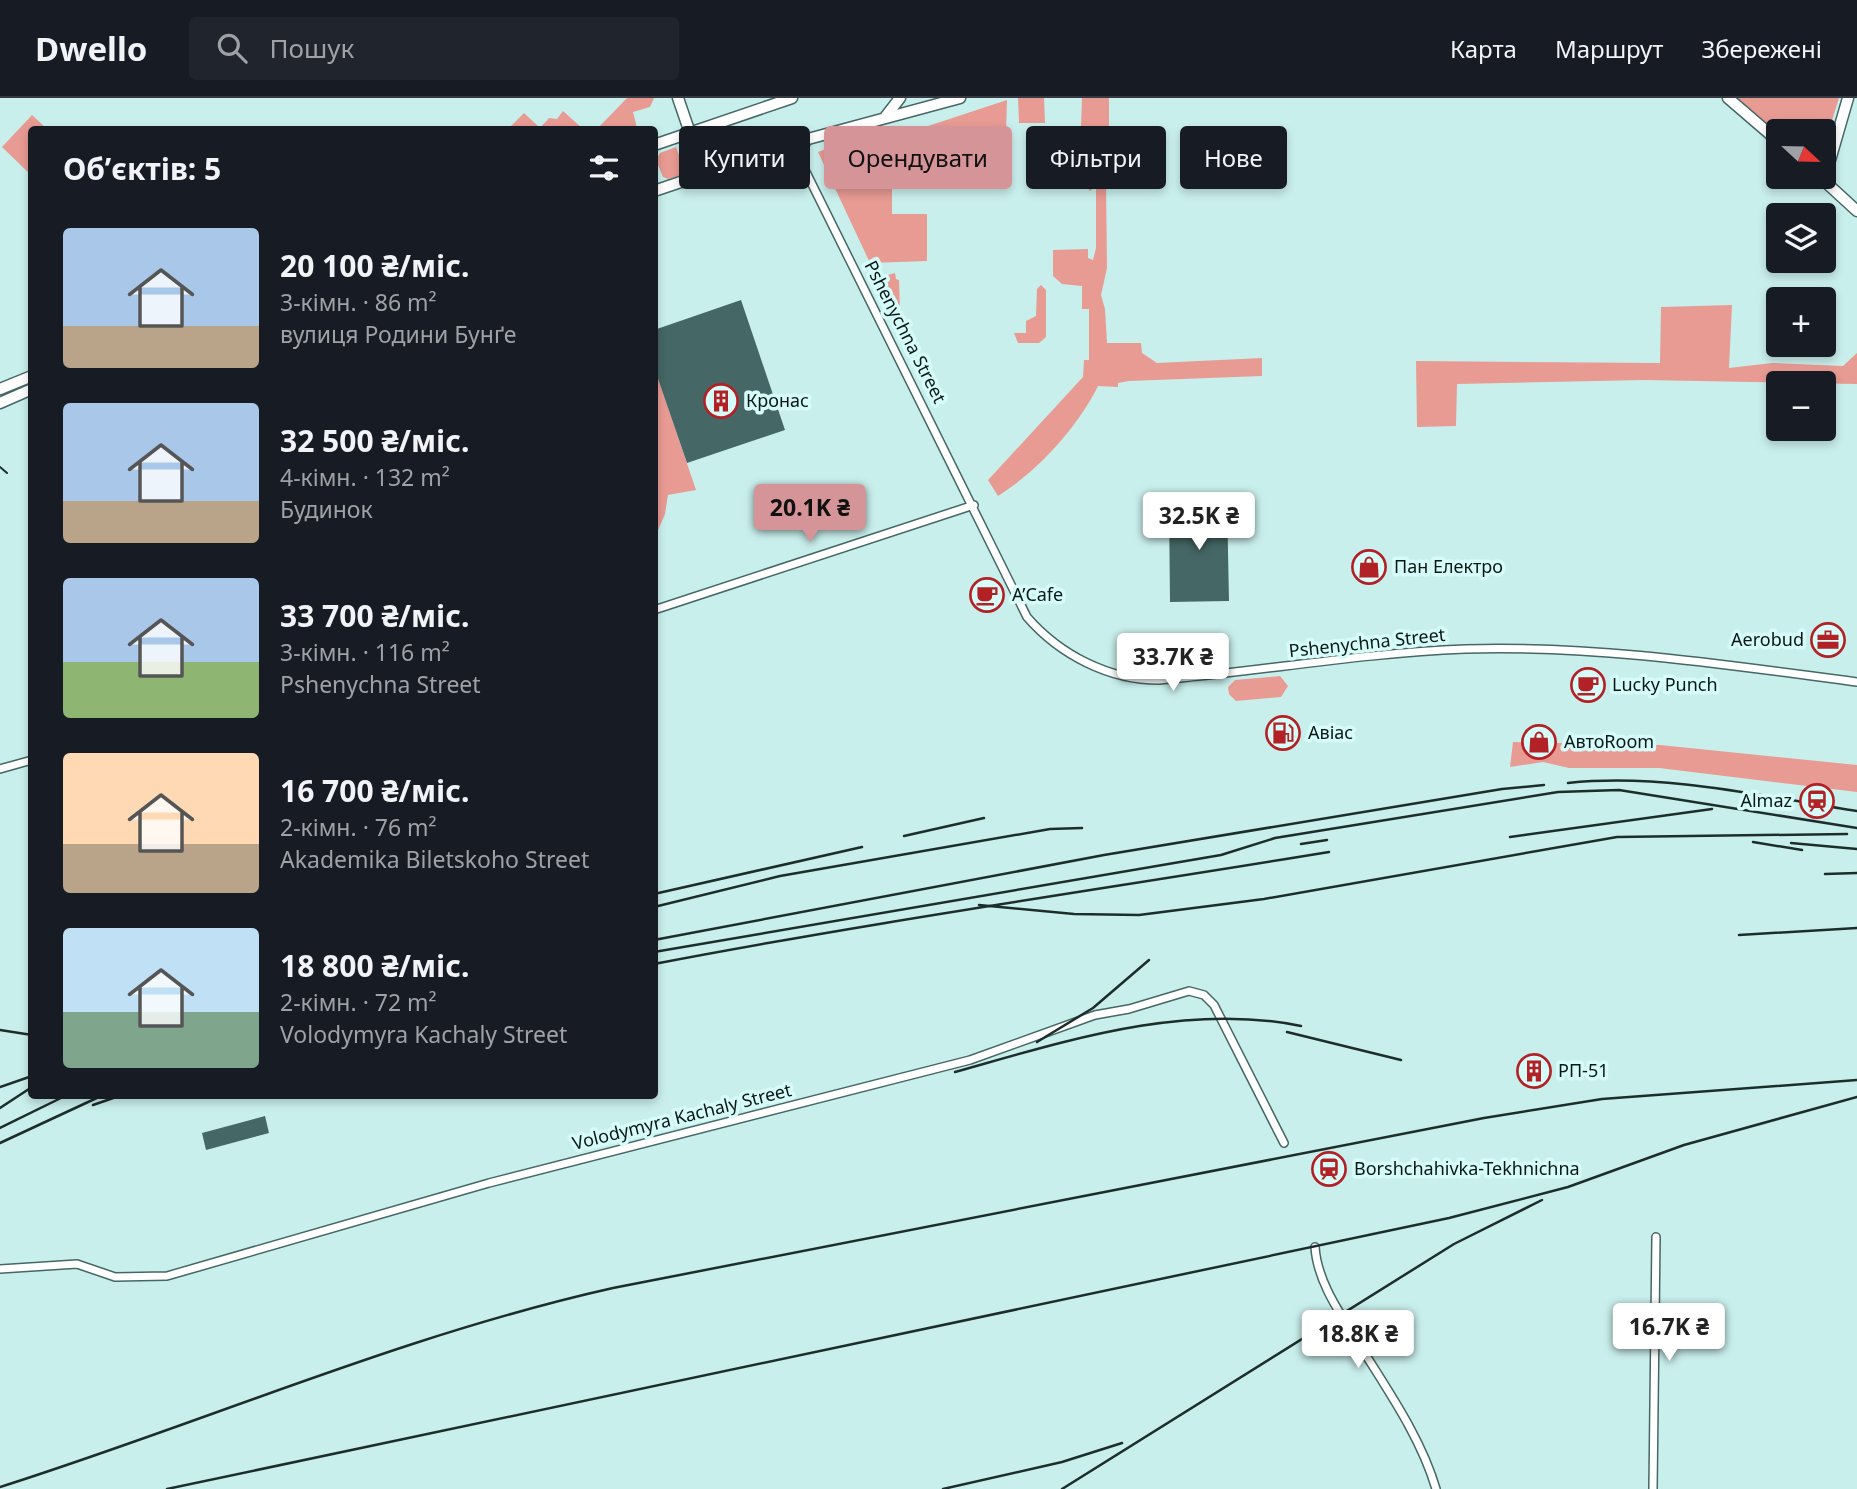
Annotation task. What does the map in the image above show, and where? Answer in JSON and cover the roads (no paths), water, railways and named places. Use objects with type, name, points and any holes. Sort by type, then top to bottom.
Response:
[{"type":"main road","points":[[678,98],[688,126]]},
{"type":"main road","points":[[710,126],[792,98]]},
{"type":"main road","points":[[886,116],[900,98]]},
{"type":"main road","points":[[810,138],[960,98]]},
{"type":"main road","points":[[1728,98],[1766,131]]},
{"type":"main road","points":[[1836,135],[1848,98]]},
{"type":"main road","points":[[658,144],[679,137]]},
{"type":"main road","points":[[658,190],[679,182]]},
{"type":"main road","points":[[1833,189],[1857,211]]},
{"type":"main road","points":[[0,389],[28,378]]},
{"type":"main road","points":[[0,402],[28,391]]},
{"type":"street","name":"Pshenychna Street","points":[[810,180],[974,505],[1027,617],[1059,647],[1090,664],[1132,678],[1159,680],[1392,654],[1467,649],[1642,654],[1857,681]]},
{"type":"street","points":[[658,609],[974,505]]},
{"type":"street","points":[[0,769],[28,762]]},
{"type":"street","name":"Volodymyra Kachaly Street","points":[[0,1269],[76,1264],[115,1277],[167,1276],[489,1183],[970,1060],[1095,1015],[1129,1009],[1189,990],[1204,995],[1214,1005],[1284,1143]]},
{"type":"street","points":[[1653,1489],[1656,1237]]},
{"type":"street","points":[[1315,1247],[1316,1265],[1342,1316],[1408,1426],[1436,1489]]},
{"type":"tram line","points":[[0,467],[7,473]]},
{"type":"railway","points":[[1568,783],[1641,781],[1677,784],[1857,811]]},
{"type":"railway","points":[[658,939],[1104,855],[1502,789],[1544,785]]},
{"type":"railway","points":[[658,951],[1221,855],[1275,838],[1558,792],[1619,790],[1857,828]]},
{"type":"railway","points":[[1510,837],[1712,809]]},
{"type":"railway","points":[[904,836],[984,818]]},
{"type":"railway","points":[[658,906],[780,876],[1050,829],[1082,828]]},
{"type":"railway","points":[[979,905],[1074,914],[1139,915],[1264,899],[1617,837],[1847,834]]},
{"type":"railway","points":[[1301,844],[1327,840]]},
{"type":"railway","points":[[1753,842],[1802,850]]},
{"type":"railway","points":[[1791,843],[1857,849]]},
{"type":"railway","points":[[658,893],[862,847]]},
{"type":"railway","points":[[658,963],[907,919],[1329,852]]},
{"type":"railway","points":[[1825,874],[1857,873]]},
{"type":"railway","points":[[1739,935],[1857,928]]},
{"type":"railway","points":[[1037,1042],[1093,1008],[1149,960]]},
{"type":"railway","points":[[955,1072],[1082,1037],[1169,1022],[1257,1020],[1301,1026]]},
{"type":"railway","points":[[0,1030],[28,1034]]},
{"type":"railway","points":[[1287,1032],[1401,1060]]},
{"type":"railway","points":[[0,1087],[28,1077]]},
{"type":"railway","points":[[0,1487],[381,1354],[535,1307],[613,1288],[1484,1118],[1602,1099],[1857,1080]]},
{"type":"railway","points":[[0,1108],[28,1090]]},
{"type":"railway","points":[[167,1489],[1449,1218],[1568,1187],[1684,1145],[1857,1097]]},
{"type":"railway","points":[[0,1128],[59,1099]]},
{"type":"railway","points":[[0,1143],[95,1099]]},
{"type":"railway","points":[[93,1105],[110,1099]]},
{"type":"railway","points":[[1062,1489],[1454,1244],[1542,1200]]},
{"type":"railway","points":[[943,1489],[1062,1462],[1122,1443]]},
{"type":"place","name":"Кронас","points":[[721,401]]},
{"type":"place","name":"Пан Електро","points":[[1369,567]]},
{"type":"place","name":"A’Cafe","points":[[987,595]]},
{"type":"place","name":"Aerobud","points":[[1828,640]]},
{"type":"place","name":"Lucky Punch","points":[[1588,685]]},
{"type":"place","name":"Авіас","points":[[1283,733]]},
{"type":"place","name":"АвтоRoom","points":[[1539,742]]},
{"type":"place","name":"Almaz","points":[[1817,801]]},
{"type":"place","name":"РП-51","points":[[1534,1071]]},
{"type":"place","name":"Borshchahivka-Tekhnichna","points":[[1329,1169]]}]
